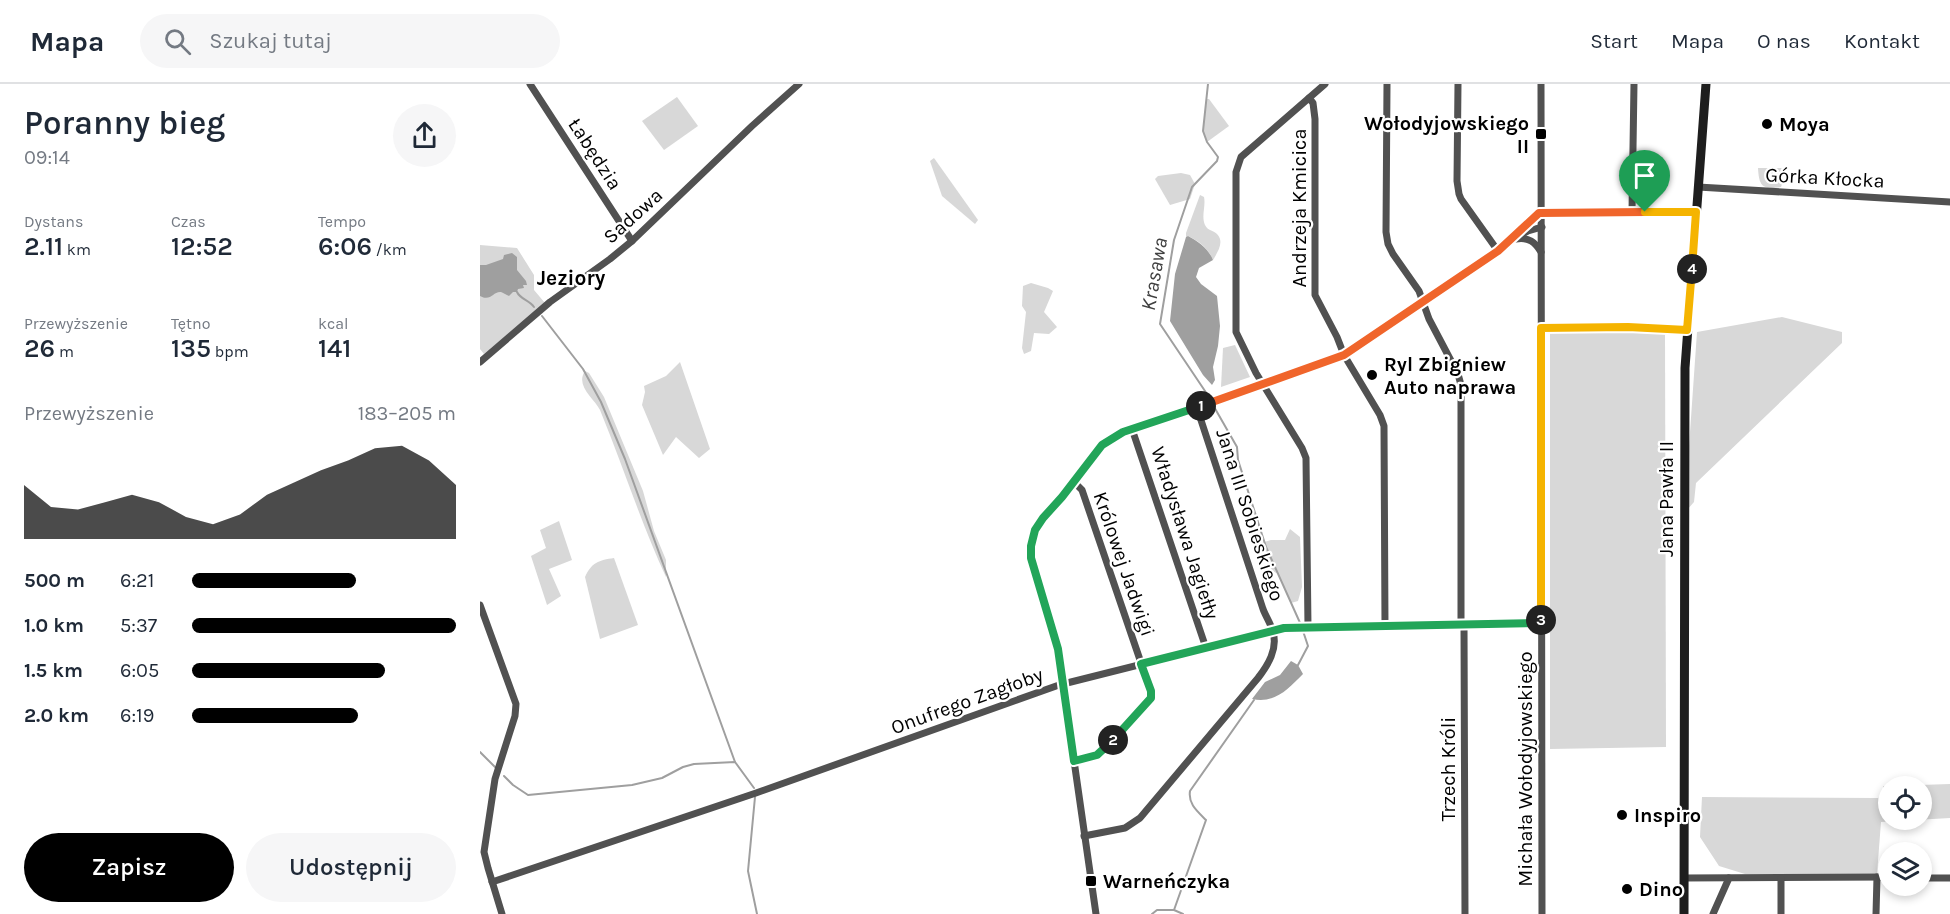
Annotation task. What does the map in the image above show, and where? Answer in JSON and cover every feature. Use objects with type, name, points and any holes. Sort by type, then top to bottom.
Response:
[{"type":"main road","name":"Jana Pawła II","points":[[1684,914],[1684,387],[1706,84]]},
{"type":"street","name":"Łabędzia","points":[[530,84],[632,241]]},
{"type":"street","name":"Sadowa","points":[[480,362],[544,307],[632,241],[799,84]]},
{"type":"street","points":[[1304,627],[1306,458],[1256,373],[1236,332],[1236,172],[1241,157],[1325,84]]},
{"type":"street","name":"Trzech Króli","points":[[1387,84],[1386,232],[1388,244],[1419,291],[1429,319],[1458,374],[1461,385],[1465,914]]},
{"type":"street","points":[[1458,84],[1457,181],[1459,194],[1498,251]]},
{"type":"street","name":"Michała Wołodyjowskiego","points":[[1541,84],[1542,914]]},
{"type":"street","points":[[1632,212],[1634,84]]},
{"type":"street","name":"Andrzeja Kmicica","points":[[1309,98],[1313,103],[1315,119],[1313,288],[1344,355],[1380,415],[1383,426],[1384,626]]},
{"type":"street","name":"Górka Kłocka","points":[[1698,187],[1950,202]]},
{"type":"street","points":[[1095,914],[1055,634],[1032,564],[1031,546],[1035,530],[1043,518],[1102,445],[1112,437],[1132,429],[1212,403],[1344,355],[1498,251],[1536,214],[1542,212],[1696,212]]},
{"type":"street","points":[[1508,242],[1528,231],[1542,227]]},
{"type":"street","points":[[1508,242],[1525,238],[1533,242],[1542,252]]},
{"type":"street","points":[[1541,328],[1628,327],[1687,330]]},
{"type":"street","name":"Jana III Sobieskiego","points":[[1197,408],[1263,609],[1273,631]]},
{"type":"street","name":"Władysława Jagiełły","points":[[1132,429],[1206,648]]},
{"type":"street","name":"Królowej Jadwigi","points":[[1074,482],[1082,490],[1151,691],[1151,698],[1101,753],[1074,761]]},
{"type":"street","points":[[480,605],[516,704],[515,716],[495,779],[484,852],[502,914]]},
{"type":"street","name":"Onufrego Zagłoby","points":[[492,882],[756,793],[1063,684],[1273,631],[1304,627],[1541,623]]},
{"type":"street","points":[[1084,836],[1125,828],[1140,818],[1263,672],[1271,658],[1274,643],[1273,631]]},
{"type":"street","points":[[1684,878],[1877,877],[1876,914]]},
{"type":"street","points":[[1713,914],[1729,878]]},
{"type":"street","points":[[1932,878],[1950,878]]},
{"type":"street","points":[[1780,879],[1780,914]]},
{"type":"shaded area","points":[[677,97],[698,126],[664,150],[642,121]]},
{"type":"shaded area","points":[[1206,99],[1209,99],[1229,126],[1207,142],[1203,131]]},
{"type":"shaded area","points":[[934,158],[978,220],[975,224],[942,196],[930,161]]},
{"type":"shaded area","points":[[1758,168],[1783,168],[1781,187],[1770,188],[1763,185],[1759,179]]},
{"type":"shaded area","points":[[1181,173],[1190,175],[1195,184],[1190,199],[1170,205],[1155,179],[1158,176]]},
{"type":"shaded area","points":[[1200,195],[1204,197],[1205,225],[1217,234],[1220,240],[1213,260],[1203,245],[1186,237]]},
{"type":"shaded area","points":[[1188,236],[1203,246],[1213,260],[1199,268],[1196,277],[1201,284],[1217,296],[1220,326],[1213,367],[1215,380],[1212,385],[1203,375],[1170,321],[1175,274]]},
{"type":"shaded area","points":[[480,245],[517,248],[534,275],[534,290],[545,303],[484,354],[480,349]]},
{"type":"shaded area","points":[[512,253],[517,257],[517,270],[527,285],[523,285],[524,288],[518,289],[509,296],[501,292],[487,298],[480,296],[480,265],[503,259],[504,255]]},
{"type":"shaded area","points":[[1031,283],[1053,291],[1044,312],[1057,327],[1049,334],[1034,333],[1031,351],[1024,354],[1022,348],[1026,312],[1022,306],[1023,286]]},
{"type":"shaded area","points":[[1782,317],[1842,332],[1842,343],[1696,483],[1694,502],[1687,510],[1687,475],[1697,332]]},
{"type":"shaded area","points":[[1550,332],[1665,333],[1666,747],[1550,749]]},
{"type":"shaded area","points":[[1235,345],[1250,377],[1221,387],[1223,348]]},
{"type":"shaded area","points":[[680,362],[710,449],[699,458],[676,437],[663,455],[642,405],[644,386],[666,376]]},
{"type":"shaded area","points":[[585,371],[589,373],[604,397],[643,491],[654,531],[666,560],[666,577],[600,410],[586,392],[582,382]]},
{"type":"shaded area","points":[[559,521],[572,560],[549,569],[561,596],[547,605],[531,556],[546,548],[540,530]]},
{"type":"shaded area","points":[[1290,529],[1300,537],[1302,587],[1298,601],[1291,603],[1278,574],[1269,569],[1261,543],[1285,540]]},
{"type":"shaded area","points":[[614,558],[638,625],[600,639],[585,577],[596,563]]},
{"type":"shaded area","points":[[1291,661],[1298,665],[1303,674],[1297,680],[1274,697],[1252,699],[1265,682],[1280,675]]},
{"type":"shaded area","points":[[1950,784],[1950,818],[1932,819],[1932,785]]},
{"type":"shaded area","points":[[1702,797],[1878,798],[1878,830],[1880,830],[1877,874],[1745,874],[1719,866],[1700,837]]},
{"type":"waterway","name":"Krasawa","points":[[1208,84],[1203,131],[1207,142],[1218,157],[1217,161],[1192,187],[1174,240],[1160,324],[1205,391],[1237,447],[1238,460],[1266,547],[1301,625]]},
{"type":"waterway","points":[[517,292],[534,307]]},
{"type":"waterway","points":[[542,316],[583,369],[601,402],[625,459],[735,762]]},
{"type":"waterway","name":"Krasawa","points":[[1298,665],[1308,646],[1303,631]]},
{"type":"waterway","name":"Krasawa","points":[[1183,914],[1174,910],[1206,820],[1192,804],[1190,791],[1254,700]]},
{"type":"waterway","points":[[480,752],[496,768]]},
{"type":"waterway","points":[[504,776],[528,795],[632,785],[662,778],[694,764],[735,762],[754,788]]},
{"type":"waterway","points":[[755,797],[748,871],[757,914]]},
{"type":"waterway","points":[[1152,914],[1157,910],[1174,910]]},
{"type":"place","name":"Moya","points":[[1767,124]]},
{"type":"place","name":"Wołodyjowskiego II","points":[[1541,134]]},
{"type":"place","name":"Ryl Zbigniew Auto naprawa","points":[[1372,375]]},
{"type":"place","name":"Inspiro","points":[[1622,815]]},
{"type":"place","name":"Warneńczyka","points":[[1091,881]]},
{"type":"place","name":"Dino","points":[[1627,889]]},
{"type":"district","name":"Jeziory","points":[[571,278]]},
{"type":"route","points":[[1542,212],[1645,212],[1696,212],[1687,330],[1628,327],[1541,328],[1541,623],[1284,628],[1141,664],[1151,691],[1151,698],[1101,753],[1074,761],[1055,634],[1030,553],[1035,530],[1043,518],[1102,445],[1123,432],[1252,389],[1344,355],[1498,251],[1536,214],[1542,212]]}]
